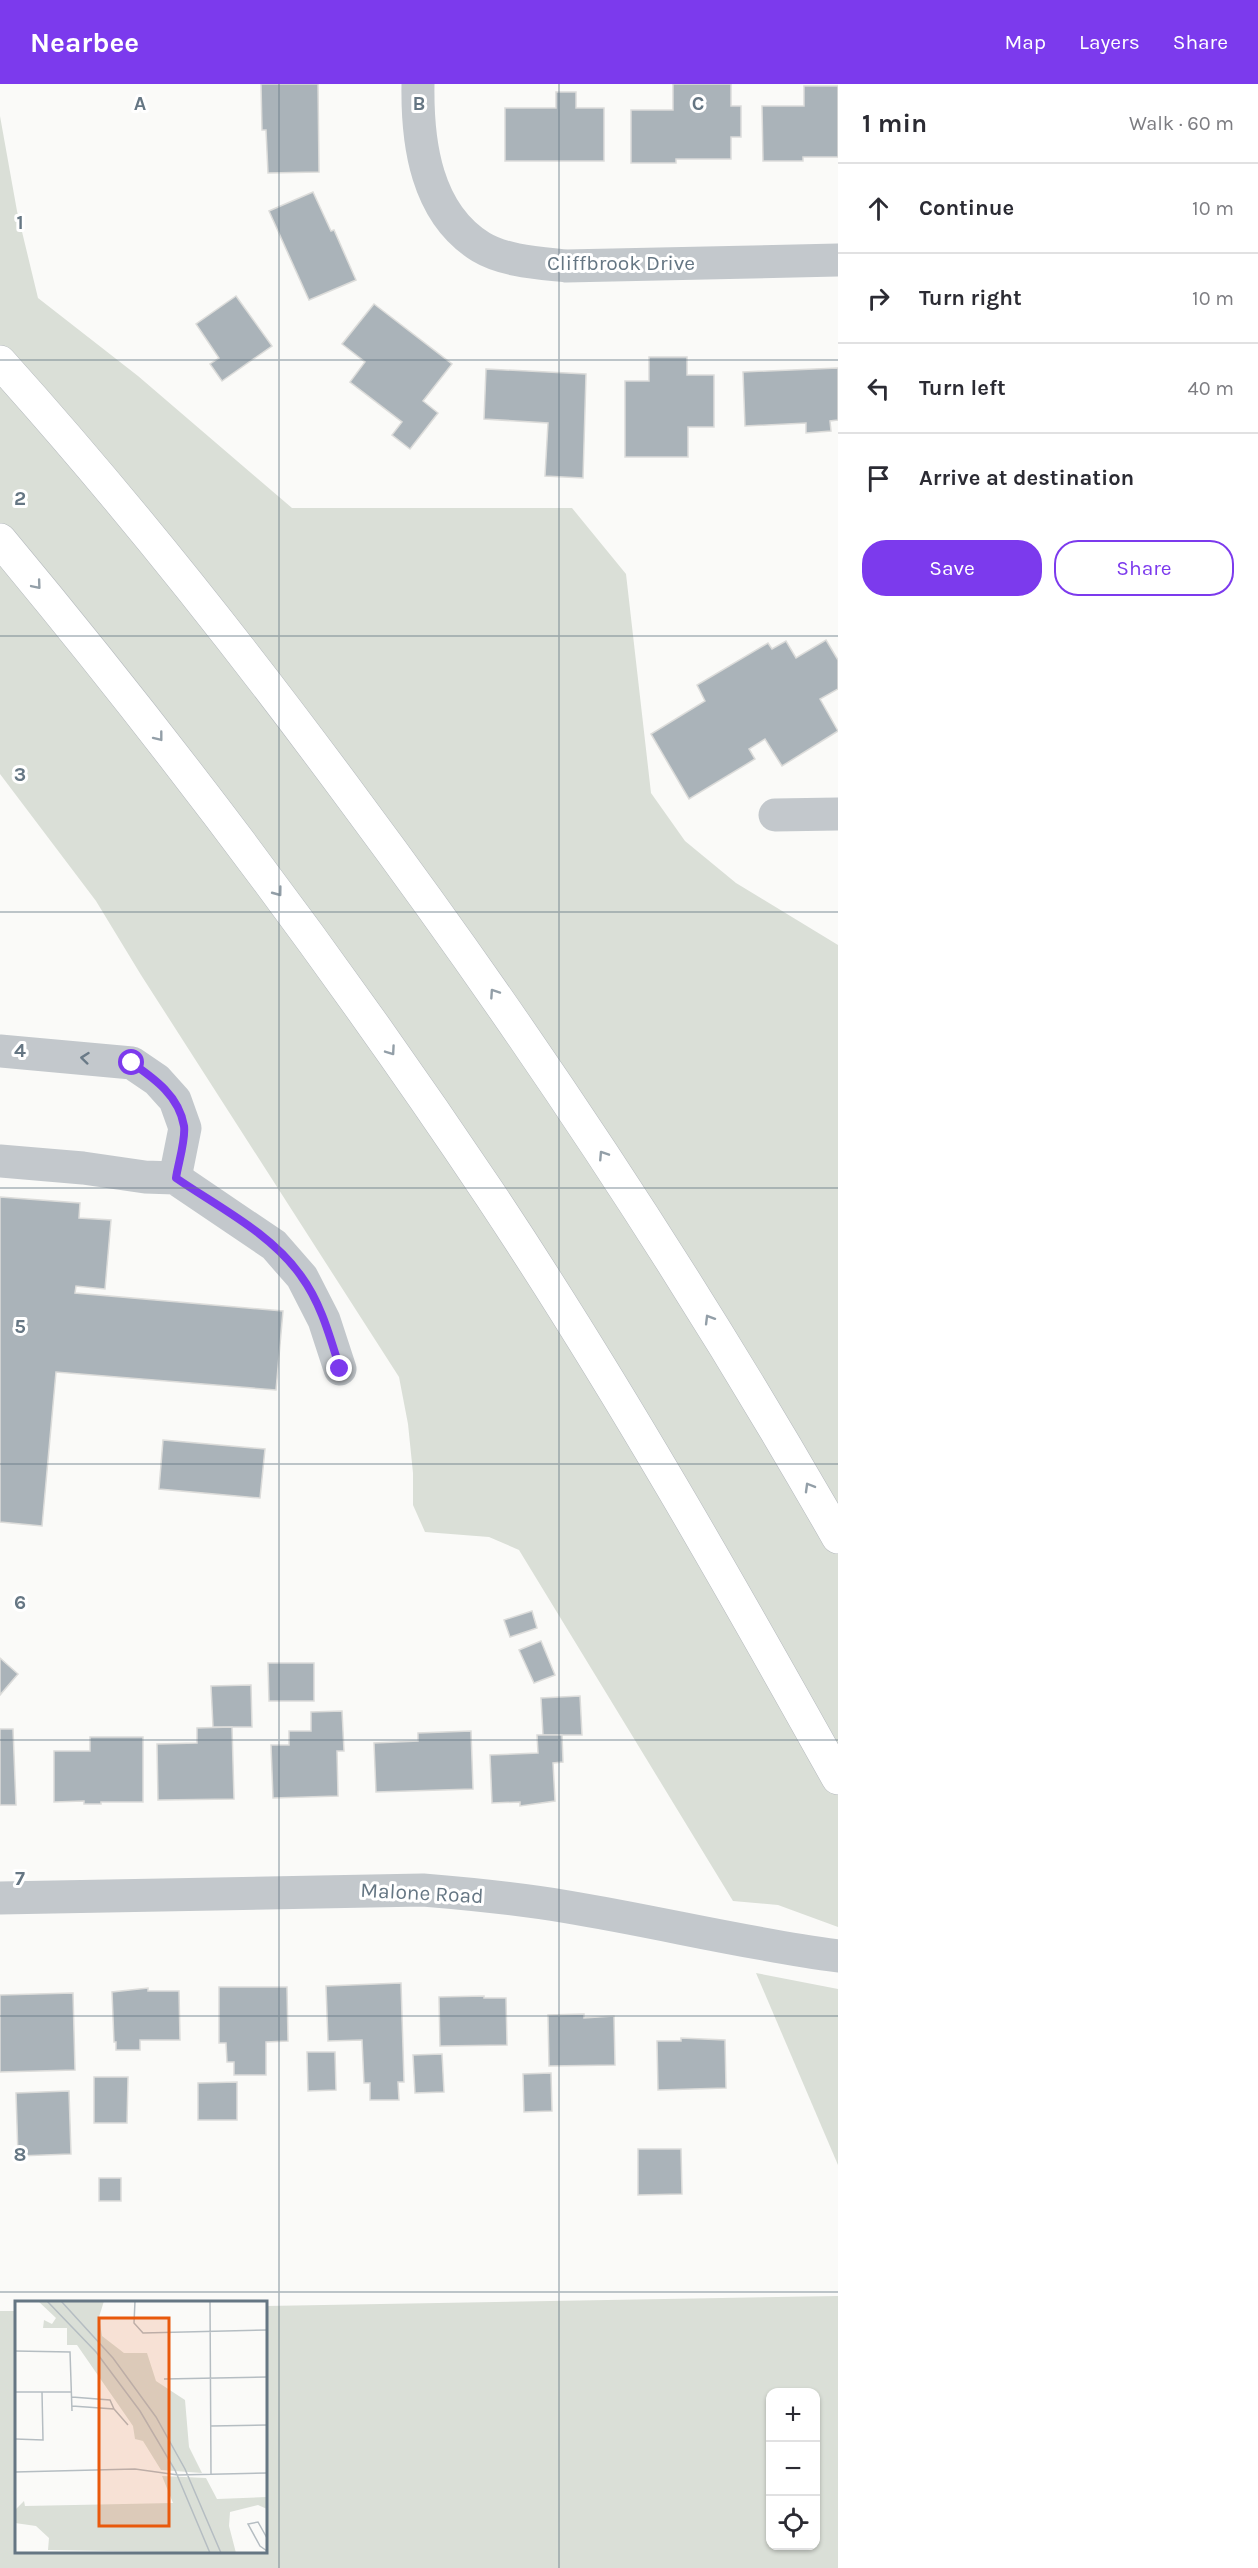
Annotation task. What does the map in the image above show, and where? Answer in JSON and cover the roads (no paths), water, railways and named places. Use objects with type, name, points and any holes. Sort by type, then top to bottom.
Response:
[{"type":"highway","points":[[0,362],[40,406],[286,708],[486,981],[678,1270],[838,1537]]},
{"type":"highway","points":[[0,540],[84,641],[283,898],[493,1199],[658,1463],[739,1600],[838,1778]]},
{"type":"street","name":"Cliffbrook Drive","points":[[418,84],[421,150],[435,195],[454,225],[482,248],[525,261],[566,266],[838,260]]},
{"type":"street","points":[[775,814],[838,814]]},
{"type":"street","points":[[0,1051],[132,1063],[157,1080],[175,1100],[185,1128],[176,1178]]},
{"type":"street","points":[[0,1161],[83,1168],[146,1177],[176,1178],[274,1245],[302,1277],[324,1320],[340,1369]]},
{"type":"street","name":"Malone Road","points":[[0,1898],[423,1890],[569,1907],[771,1947],[838,1956]]}]
